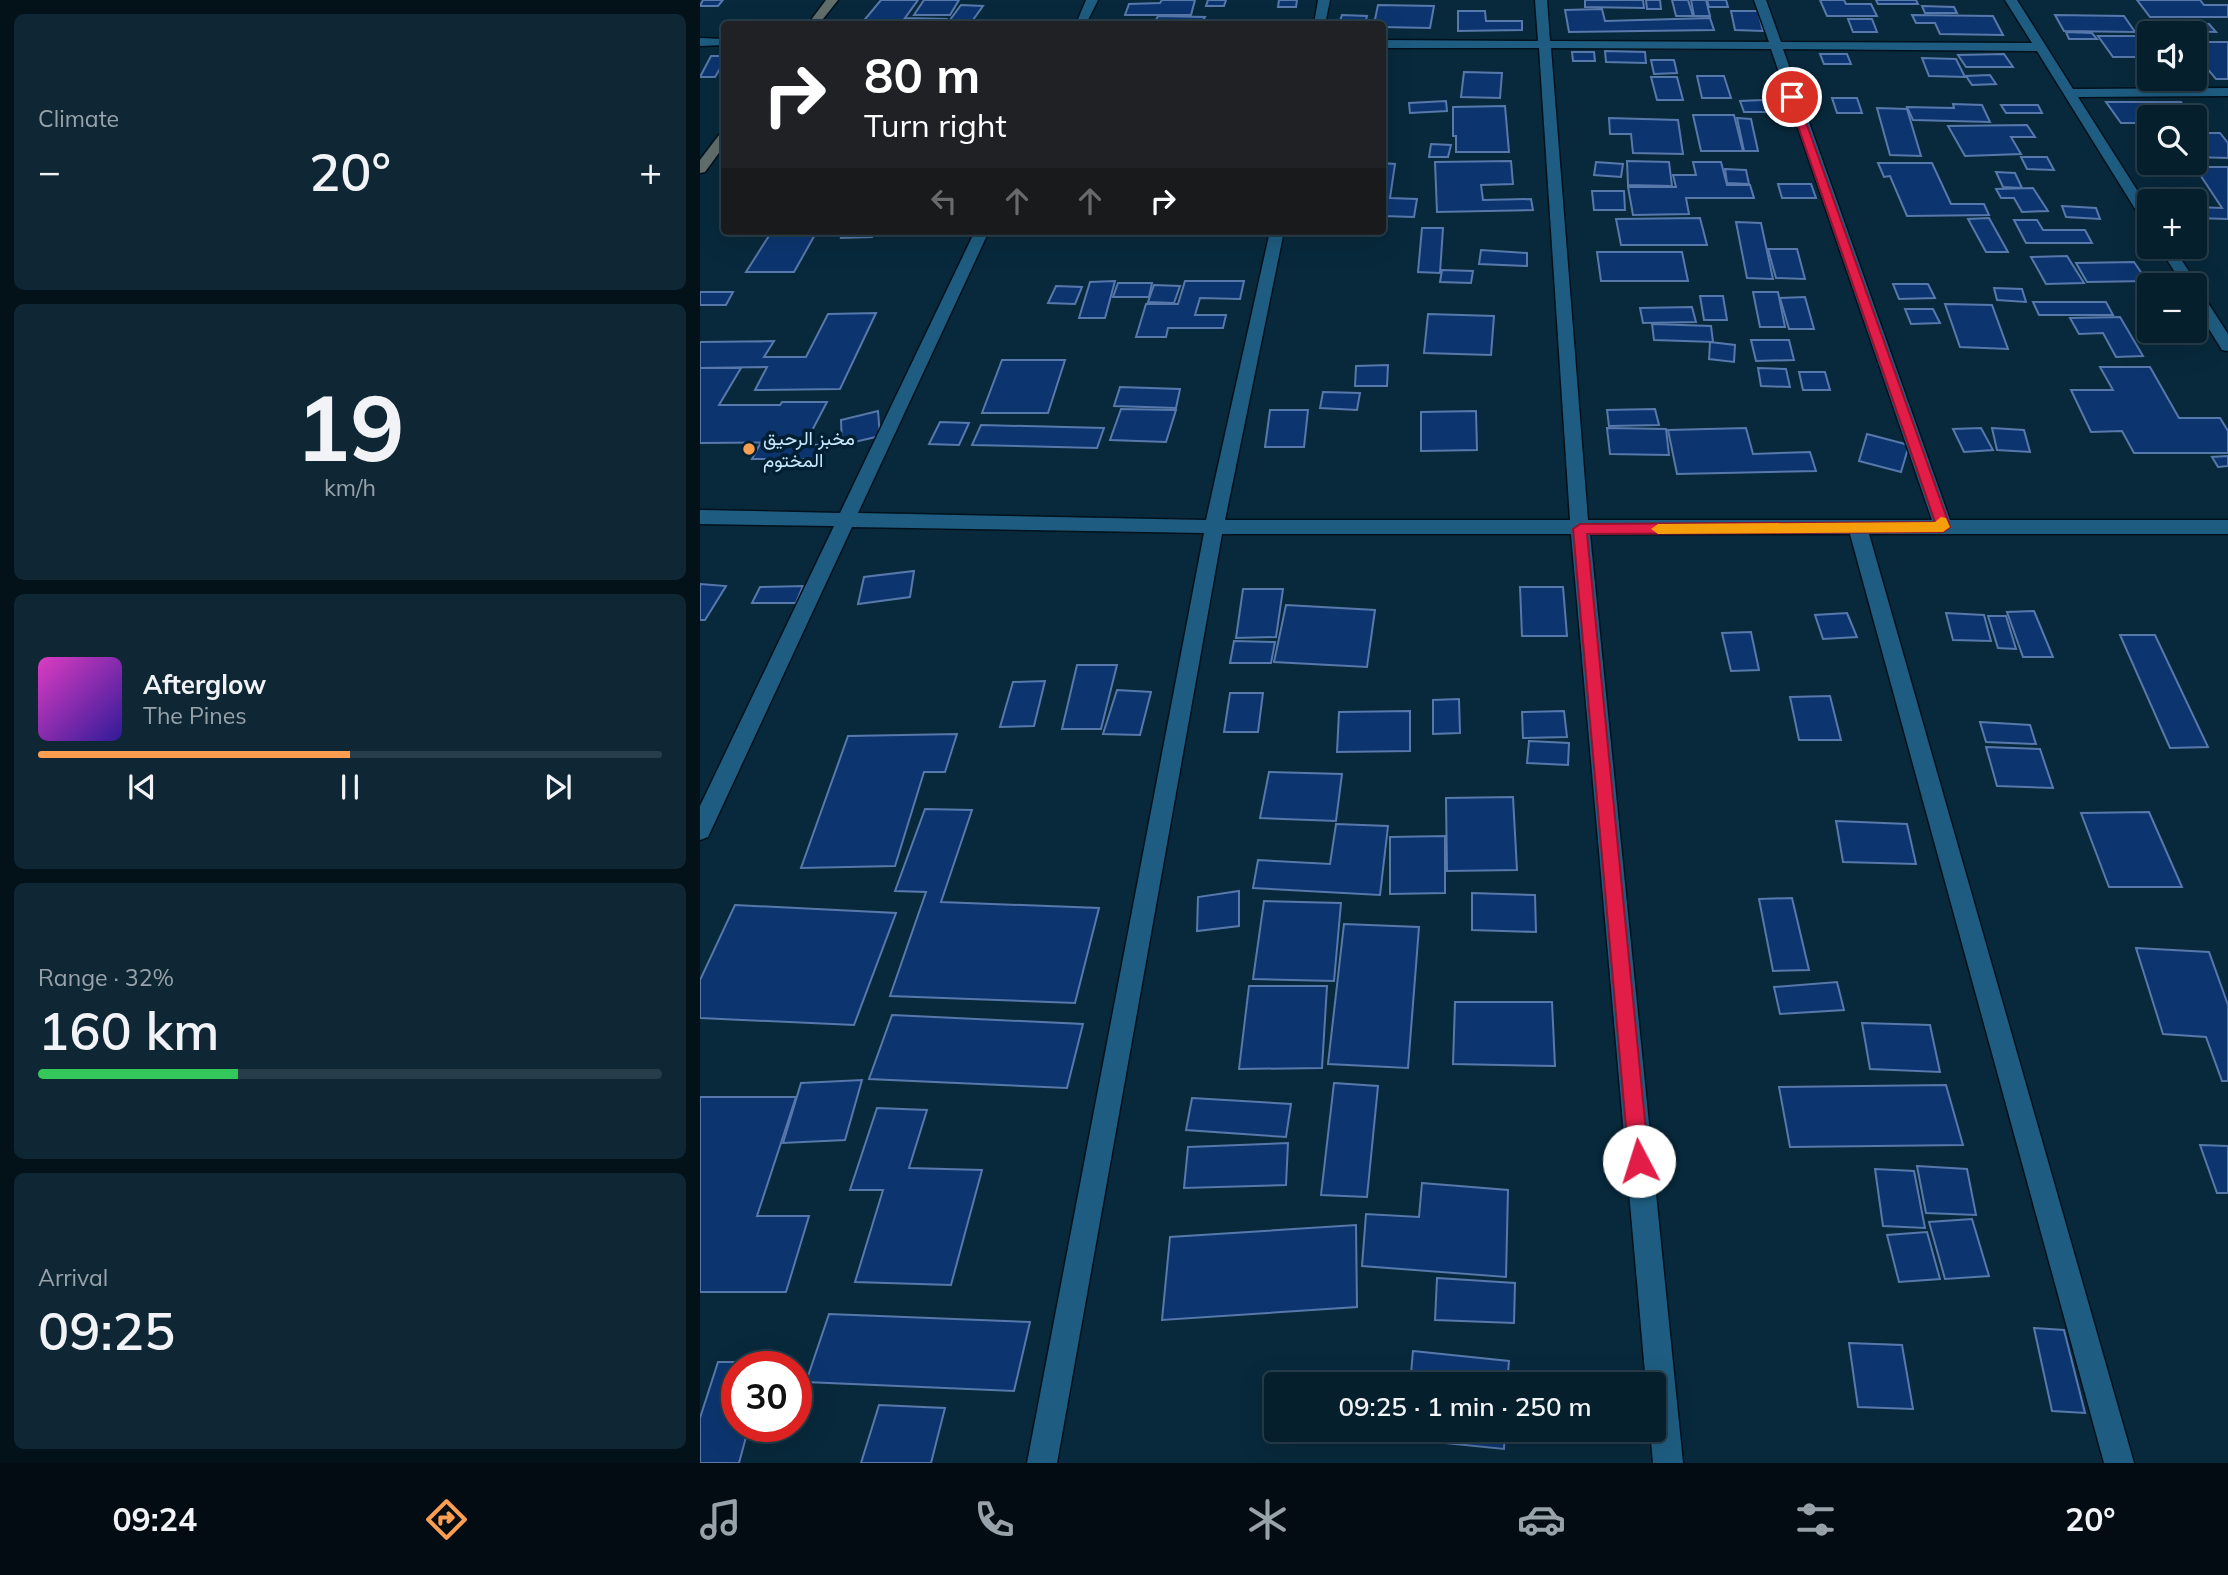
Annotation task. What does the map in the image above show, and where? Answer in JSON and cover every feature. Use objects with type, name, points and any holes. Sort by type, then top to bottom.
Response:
[{"type":"street","points":[[815,21],[832,0]]},
{"type":"street","points":[[1082,21],[1092,0]]},
{"type":"street","points":[[1320,21],[1324,0]]},
{"type":"street","points":[[1541,0],[1580,529],[1668,1463]]},
{"type":"street","points":[[1760,0],[1774,47],[1943,527]]},
{"type":"street","points":[[2011,0],[2137,201]]},
{"type":"street","points":[[700,42],[721,42]]},
{"type":"street","points":[[1386,44],[2041,47]]},
{"type":"street","points":[[2069,93],[2228,92]]},
{"type":"street","points":[[700,169],[721,142]]},
{"type":"street","points":[[700,830],[980,235]]},
{"type":"street","points":[[1042,1463],[1214,527],[1276,235]]},
{"type":"street","points":[[2207,313],[2228,346]]},
{"type":"street","points":[[700,517],[1214,527],[2228,527]]},
{"type":"street","points":[[1858,528],[2119,1463]]},
{"type":"building","points":[[703,0],[723,0],[718,6],[700,6]]},
{"type":"building","points":[[881,0],[918,0],[905,18],[946,19],[944,21],[864,21]]},
{"type":"building","points":[[924,0],[959,0],[950,15],[914,15]]},
{"type":"building","points":[[1162,0],[1195,0],[1191,15],[1125,15],[1129,4],[1160,3]]},
{"type":"building","points":[[1208,0],[1226,0],[1224,6],[1206,6]]},
{"type":"building","points":[[1279,0],[1297,0],[1296,7],[1278,7]]},
{"type":"building","points":[[1585,0],[1643,0],[1644,8],[1585,7]]},
{"type":"building","points":[[1646,0],[1660,0],[1661,9],[1647,9]]},
{"type":"building","points":[[1672,0],[1688,0],[1693,16],[1676,16]]},
{"type":"building","points":[[1691,0],[1706,0],[1710,16],[1694,16]]},
{"type":"building","points":[[1707,0],[1726,0],[1728,7],[1709,7]]},
{"type":"building","points":[[1820,0],[1871,4],[1877,16],[1827,16]]},
{"type":"building","points":[[1876,0],[1916,0],[1918,4],[1878,4]]},
{"type":"building","points":[[2137,0],[2200,0],[2204,5],[2228,5],[2228,17],[2150,17]]},
{"type":"building","points":[[961,5],[983,6],[972,21],[949,21]]},
{"type":"building","points":[[1378,5],[1434,6],[1430,28],[1386,27],[1386,21],[1375,21]]},
{"type":"building","points":[[1922,6],[1954,7],[1957,13],[1925,13]]},
{"type":"building","points":[[1602,9],[1605,21],[1710,18],[1714,30],[1569,32],[1565,10]]},
{"type":"building","points":[[1458,11],[1485,11],[1486,21],[1522,21],[1522,30],[1458,31]]},
{"type":"building","points":[[1731,11],[1758,11],[1763,31],[1735,30]]},
{"type":"building","points":[[1342,15],[1367,16],[1366,21],[1340,21]]},
{"type":"building","points":[[1912,15],[1993,16],[2003,35],[1940,34],[1935,23],[1916,23]]},
{"type":"building","points":[[2055,15],[2124,16],[2135,32],[2064,31]]},
{"type":"building","points":[[1158,16],[1205,17],[1203,21],[1156,21]]},
{"type":"building","points":[[1848,19],[1872,19],[1877,32],[1853,32]]},
{"type":"building","points":[[2207,24],[2209,24],[2216,32],[2207,32]]},
{"type":"building","points":[[2066,32],[2092,33],[2097,39],[2069,39]]},
{"type":"building","points":[[2098,36],[2137,36],[2137,57],[2113,57]]},
{"type":"building","points":[[2207,42],[2228,42],[2228,79],[2216,79],[2207,68]]},
{"type":"building","points":[[1605,51],[1645,52],[1646,63],[1606,62]]},
{"type":"building","points":[[1572,52],[1594,52],[1595,61],[1573,61]]},
{"type":"building","points":[[1820,54],[1847,54],[1851,64],[1824,64]]},
{"type":"building","points":[[2004,54],[2013,67],[1966,67],[1958,55]]},
{"type":"building","points":[[711,56],[721,56],[721,67],[715,77],[700,77]]},
{"type":"building","points":[[1922,58],[1956,59],[1965,77],[1929,76]]},
{"type":"building","points":[[1651,60],[1674,60],[1677,73],[1654,74]]},
{"type":"building","points":[[1464,72],[1502,73],[1500,98],[1461,97]]},
{"type":"building","points":[[1990,75],[1996,84],[1972,85],[1966,76]]},
{"type":"building","points":[[1697,76],[1724,76],[1731,98],[1702,98]]},
{"type":"building","points":[[1651,77],[1677,77],[1683,100],[1657,100]]},
{"type":"building","points":[[1832,98],[1857,98],[1862,113],[1837,113]]},
{"type":"building","points":[[1763,100],[1768,112],[1744,112],[1740,101]]},
{"type":"building","points":[[1446,101],[1447,111],[1410,113],[1409,103]]},
{"type":"building","points":[[2106,102],[2181,102],[2183,105],[2137,105],[2137,123],[2121,123]]},
{"type":"building","points":[[1953,104],[1982,105],[1990,122],[1913,120],[1907,107],[1954,108]]},
{"type":"building","points":[[2001,105],[2038,105],[2042,113],[2006,113]]},
{"type":"building","points":[[1505,106],[1509,152],[1456,152],[1453,107]]},
{"type":"building","points":[[1877,108],[1907,109],[1921,156],[1890,155]]},
{"type":"building","points":[[1693,115],[1734,115],[1743,151],[1701,151]]},
{"type":"building","points":[[1609,118],[1678,120],[1683,154],[1633,153],[1631,134],[1610,134]]},
{"type":"building","points":[[1737,118],[1751,119],[1758,151],[1744,151]]},
{"type":"building","points":[[2027,125],[2035,137],[2011,137],[2021,154],[1965,156],[1948,126]]},
{"type":"building","points":[[2207,133],[2220,133],[2228,143],[2228,158],[2207,157]]},
{"type":"building","points":[[1431,144],[1451,145],[1448,157],[1429,157]]},
{"type":"building","points":[[2021,157],[2047,157],[2054,170],[2027,169]]},
{"type":"building","points":[[1511,161],[1513,184],[1481,185],[1483,200],[1531,199],[1533,210],[1437,212],[1435,162]]},
{"type":"building","points":[[1627,161],[1669,162],[1672,186],[1628,185]]},
{"type":"building","points":[[1596,162],[1623,164],[1621,177],[1594,175]]},
{"type":"building","points":[[1693,162],[1721,162],[1727,185],[1750,185],[1754,198],[1686,198],[1689,214],[1633,215],[1628,187],[1676,187],[1673,175],[1696,175]]},
{"type":"building","points":[[1386,163],[1395,164],[1390,198],[1417,199],[1414,217],[1386,216]]},
{"type":"building","points":[[1878,163],[1932,163],[1951,204],[1984,204],[1989,215],[1907,216],[1890,176],[1884,177]]},
{"type":"building","points":[[2207,167],[2228,167],[2228,219],[2207,218],[2207,207],[2222,208],[2200,175],[2207,175]]},
{"type":"building","points":[[1725,169],[1746,170],[1749,184],[1727,183]]},
{"type":"building","points":[[1996,172],[2015,173],[2022,188],[2003,187]]},
{"type":"building","points":[[1778,184],[1811,184],[1816,198],[1782,198]]},
{"type":"building","points":[[2033,188],[2048,211],[2022,212],[2014,198],[2001,198],[1996,189]]},
{"type":"building","points":[[1592,191],[1624,191],[1625,210],[1594,210]]},
{"type":"building","points":[[2062,206],[2096,208],[2100,219],[2066,217]]},
{"type":"building","points":[[1700,218],[1707,245],[1621,245],[1616,219]]},
{"type":"building","points":[[1989,218],[2008,252],[1986,252],[1968,219]]},
{"type":"building","points":[[2014,220],[2037,220],[2043,230],[2085,230],[2092,243],[2026,243]]},
{"type":"building","points":[[1736,222],[1761,223],[1773,279],[1747,278]]},
{"type":"building","points":[[1422,228],[1443,228],[1440,273],[1418,272]]},
{"type":"building","points":[[769,235],[815,235],[794,272],[746,272]]},
{"type":"building","points":[[842,235],[873,235],[872,237],[841,238]]},
{"type":"building","points":[[1768,249],[1797,249],[1805,279],[1776,278]]},
{"type":"building","points":[[1481,250],[1527,253],[1527,266],[1479,264]]},
{"type":"building","points":[[1597,252],[1682,252],[1688,281],[1601,281]]},
{"type":"building","points":[[2067,256],[2084,283],[2046,284],[2031,257]]},
{"type":"building","points":[[2134,262],[2142,273],[2137,273],[2137,281],[2087,282],[2076,263]]},
{"type":"building","points":[[1442,270],[1473,271],[1471,283],[1440,282]]},
{"type":"building","points":[[1115,281],[1105,318],[1079,318],[1090,282]]},
{"type":"building","points":[[1185,281],[1244,281],[1240,299],[1200,298],[1195,315],[1226,315],[1223,328],[1168,328],[1166,337],[1136,337],[1146,304],[1178,304]]},
{"type":"building","points":[[1118,283],[1152,283],[1149,297],[1113,297]]},
{"type":"building","points":[[1893,284],[1928,284],[1935,298],[1899,299]]},
{"type":"building","points":[[1154,285],[1180,286],[1174,303],[1148,302]]},
{"type":"building","points":[[1056,286],[1082,287],[1075,304],[1048,303]]},
{"type":"building","points":[[1994,288],[2022,289],[2026,302],[1997,300]]},
{"type":"building","points":[[700,292],[733,292],[726,305],[700,305]]},
{"type":"building","points":[[1753,292],[1778,292],[1785,327],[1760,327]]},
{"type":"building","points":[[1700,296],[1723,296],[1727,320],[1704,320]]},
{"type":"building","points":[[1805,297],[1814,329],[1789,329],[1780,298]]},
{"type":"building","points":[[2033,302],[2106,302],[2113,315],[2039,315]]},
{"type":"building","points":[[1945,304],[1992,305],[2008,349],[1960,347]]},
{"type":"building","points":[[1692,307],[1696,322],[1643,323],[1640,308]]},
{"type":"building","points":[[1905,309],[1933,309],[1940,323],[1911,324]]},
{"type":"building","points":[[876,313],[840,389],[755,390],[767,367],[700,368],[700,342],[774,341],[764,357],[806,357],[828,314]]},
{"type":"building","points":[[1428,314],[1494,316],[1491,355],[1424,353]]},
{"type":"building","points":[[2120,317],[2143,356],[2116,357],[2103,333],[2079,334],[2070,318]]},
{"type":"building","points":[[1652,324],[1711,326],[1713,342],[1654,340]]},
{"type":"building","points":[[1751,340],[1789,340],[1794,360],[1756,361]]},
{"type":"building","points":[[1710,342],[1735,345],[1734,362],[1709,359]]},
{"type":"building","points":[[1002,360],[1065,360],[1048,413],[982,413]]},
{"type":"building","points":[[1388,365],[1387,386],[1355,386],[1356,366]]},
{"type":"building","points":[[2100,367],[2150,367],[2179,418],[2220,418],[2228,431],[2228,453],[2134,453],[2122,431],[2091,432],[2071,390],[2113,390]]},
{"type":"building","points":[[700,368],[741,368],[719,405],[827,402],[806,442],[700,443]]},
{"type":"building","points":[[1758,368],[1786,369],[1790,387],[1761,386]]},
{"type":"building","points":[[1799,372],[1825,372],[1830,390],[1803,390]]},
{"type":"building","points":[[1120,387],[1180,389],[1176,408],[1114,406]]},
{"type":"building","points":[[1323,392],[1360,393],[1357,410],[1320,408]]},
{"type":"building","points":[[1121,409],[1176,410],[1166,442],[1110,440]]},
{"type":"building","points":[[1655,409],[1659,425],[1609,426],[1607,410]]},
{"type":"building","points":[[1270,410],[1308,410],[1304,447],[1265,447]]},
{"type":"building","points":[[878,411],[880,436],[842,445],[841,420]]},
{"type":"building","points":[[1476,411],[1477,450],[1421,451],[1421,412]]},
{"type":"building","points":[[940,422],[969,423],[959,445],[929,444]]},
{"type":"building","points":[[981,425],[1104,428],[1097,448],[972,445]]},
{"type":"building","points":[[1607,428],[1666,429],[1669,455],[1610,454]]},
{"type":"building","points":[[1746,428],[1753,454],[1810,452],[1816,471],[1677,474],[1668,430]]},
{"type":"building","points":[[1981,428],[1993,450],[1964,452],[1953,429]]},
{"type":"building","points":[[1992,428],[2024,430],[2030,452],[1997,450]]},
{"type":"building","points":[[1867,434],[1909,445],[1901,472],[1859,461]]},
{"type":"building","points":[[760,444],[828,445],[821,459],[752,459]]},
{"type":"building","points":[[2228,456],[2228,466],[2218,467],[2212,457]]},
{"type":"building","points":[[914,571],[910,597],[858,604],[864,577]]},
{"type":"building","points":[[700,584],[726,586],[705,620],[700,620]]},
{"type":"building","points":[[803,586],[796,603],[752,603],[760,587]]},
{"type":"building","points":[[1520,587],[1563,587],[1567,636],[1522,636]]},
{"type":"building","points":[[1243,589],[1283,589],[1276,637],[1236,638]]},
{"type":"building","points":[[1286,605],[1375,610],[1367,667],[1274,662]]},
{"type":"building","points":[[2034,611],[2053,657],[2023,657],[2007,612]]},
{"type":"building","points":[[1847,613],[1857,637],[1823,639],[1815,615]]},
{"type":"building","points":[[1946,613],[1984,615],[1991,641],[1953,640]]},
{"type":"building","points":[[1988,616],[2006,616],[2016,649],[1998,648]]},
{"type":"building","points":[[1751,632],[1759,670],[1731,671],[1722,633]]},
{"type":"building","points":[[2120,635],[2155,635],[2208,747],[2170,748]]},
{"type":"building","points":[[1234,641],[1275,642],[1271,663],[1230,663]]},
{"type":"building","points":[[1077,665],[1117,665],[1101,729],[1062,729]]},
{"type":"building","points":[[1045,681],[1034,726],[1000,727],[1013,682]]},
{"type":"building","points":[[1117,690],[1151,692],[1140,735],[1103,734]]},
{"type":"building","points":[[1230,693],[1263,693],[1258,732],[1224,732]]},
{"type":"building","points":[[1830,696],[1841,740],[1799,740],[1790,697]]},
{"type":"building","points":[[1459,699],[1460,733],[1433,734],[1433,700]]},
{"type":"building","points":[[1410,711],[1410,751],[1337,752],[1339,712]]},
{"type":"building","points":[[1564,711],[1567,737],[1523,738],[1522,712]]},
{"type":"building","points":[[1980,722],[2030,725],[2036,744],[1986,742]]},
{"type":"building","points":[[957,734],[945,772],[924,772],[895,866],[801,868],[848,736]]},
{"type":"building","points":[[1529,741],[1569,743],[1568,765],[1527,763]]},
{"type":"building","points":[[1986,747],[2040,749],[2053,788],[1997,786]]},
{"type":"building","points":[[1269,772],[1342,774],[1336,821],[1260,818]]},
{"type":"building","points":[[1513,797],[1517,870],[1447,871],[1446,798]]},
{"type":"building","points":[[925,809],[972,810],[941,902],[1099,908],[1075,1003],[890,996],[926,892],[895,891]]},
{"type":"building","points":[[2149,812],[2182,887],[2109,887],[2081,813]]},
{"type":"building","points":[[1836,821],[1907,824],[1916,864],[1843,862]]},
{"type":"building","points":[[1336,824],[1388,826],[1380,895],[1253,888],[1258,860],[1330,864]]},
{"type":"building","points":[[1445,836],[1445,893],[1390,894],[1390,837]]},
{"type":"building","points":[[1239,891],[1239,926],[1197,931],[1198,897]]},
{"type":"building","points":[[1472,893],[1535,895],[1536,932],[1472,930]]},
{"type":"building","points":[[1792,898],[1809,970],[1773,971],[1759,899]]},
{"type":"building","points":[[1264,901],[1341,903],[1334,981],[1253,979]]},
{"type":"building","points":[[735,905],[896,913],[854,1025],[700,1018],[700,980]]},
{"type":"building","points":[[1344,924],[1419,927],[1408,1068],[1328,1064]]},
{"type":"building","points":[[2136,948],[2209,952],[2228,1005],[2228,1081],[2222,1081],[2206,1037],[2163,1034]]},
{"type":"building","points":[[1837,982],[1844,1010],[1780,1014],[1774,987]]},
{"type":"building","points":[[1249,986],[1327,986],[1322,1068],[1239,1069]]},
{"type":"building","points":[[1455,1002],[1552,1002],[1555,1066],[1453,1064]]},
{"type":"building","points":[[892,1015],[1083,1024],[1067,1088],[869,1079]]},
{"type":"building","points":[[1862,1023],[1930,1025],[1940,1072],[1870,1069]]},
{"type":"building","points":[[862,1080],[845,1140],[783,1143],[801,1083]]},
{"type":"building","points":[[1334,1083],[1378,1086],[1367,1197],[1321,1195]]},
{"type":"building","points":[[1946,1085],[1963,1145],[1790,1147],[1779,1087]]},
{"type":"building","points":[[700,1097],[796,1097],[757,1216],[809,1216],[786,1292],[700,1292]]},
{"type":"building","points":[[1192,1098],[1291,1104],[1286,1137],[1186,1130]]},
{"type":"building","points":[[877,1108],[927,1110],[909,1168],[982,1170],[951,1285],[855,1282],[883,1190],[850,1190]]},
{"type":"building","points":[[1288,1143],[1286,1185],[1184,1188],[1188,1147]]},
{"type":"building","points":[[2200,1145],[2228,1146],[2228,1193],[2217,1193]]},
{"type":"building","points":[[1917,1166],[1967,1169],[1976,1215],[1926,1213]]},
{"type":"building","points":[[1875,1169],[1914,1171],[1925,1228],[1883,1226]]},
{"type":"building","points":[[1422,1183],[1508,1190],[1506,1277],[1362,1266],[1366,1214],[1419,1217]]},
{"type":"building","points":[[1972,1219],[1989,1276],[1945,1279],[1929,1222]]},
{"type":"building","points":[[1356,1225],[1357,1307],[1162,1320],[1170,1237]]},
{"type":"building","points":[[1927,1232],[1940,1279],[1899,1282],[1887,1235]]},
{"type":"building","points":[[1437,1278],[1515,1283],[1514,1323],[1435,1320]]},
{"type":"building","points":[[829,1314],[1030,1322],[1014,1391],[812,1382],[812,1364]]},
{"type":"building","points":[[2034,1328],[2064,1330],[2085,1413],[2052,1411]]},
{"type":"building","points":[[1849,1343],[1902,1345],[1913,1409],[1858,1407]]},
{"type":"building","points":[[1413,1351],[1509,1361],[1508,1372],[1411,1372]]},
{"type":"building","points":[[718,1362],[721,1362],[721,1442],[745,1442],[739,1463],[700,1463],[700,1418]]},
{"type":"building","points":[[879,1405],[945,1408],[931,1463],[861,1463]]},
{"type":"building","points":[[1435,1442],[1504,1442],[1504,1449]]},
{"type":"slow traffic","points":[[1658,529],[1943,527],[1941,522]]},
{"type":"place","name":"مخبز الرحيق المختوم","points":[[749,449]]},
{"type":"route","points":[[1639,1161],[1580,529],[1943,527],[1792,97]]}]
